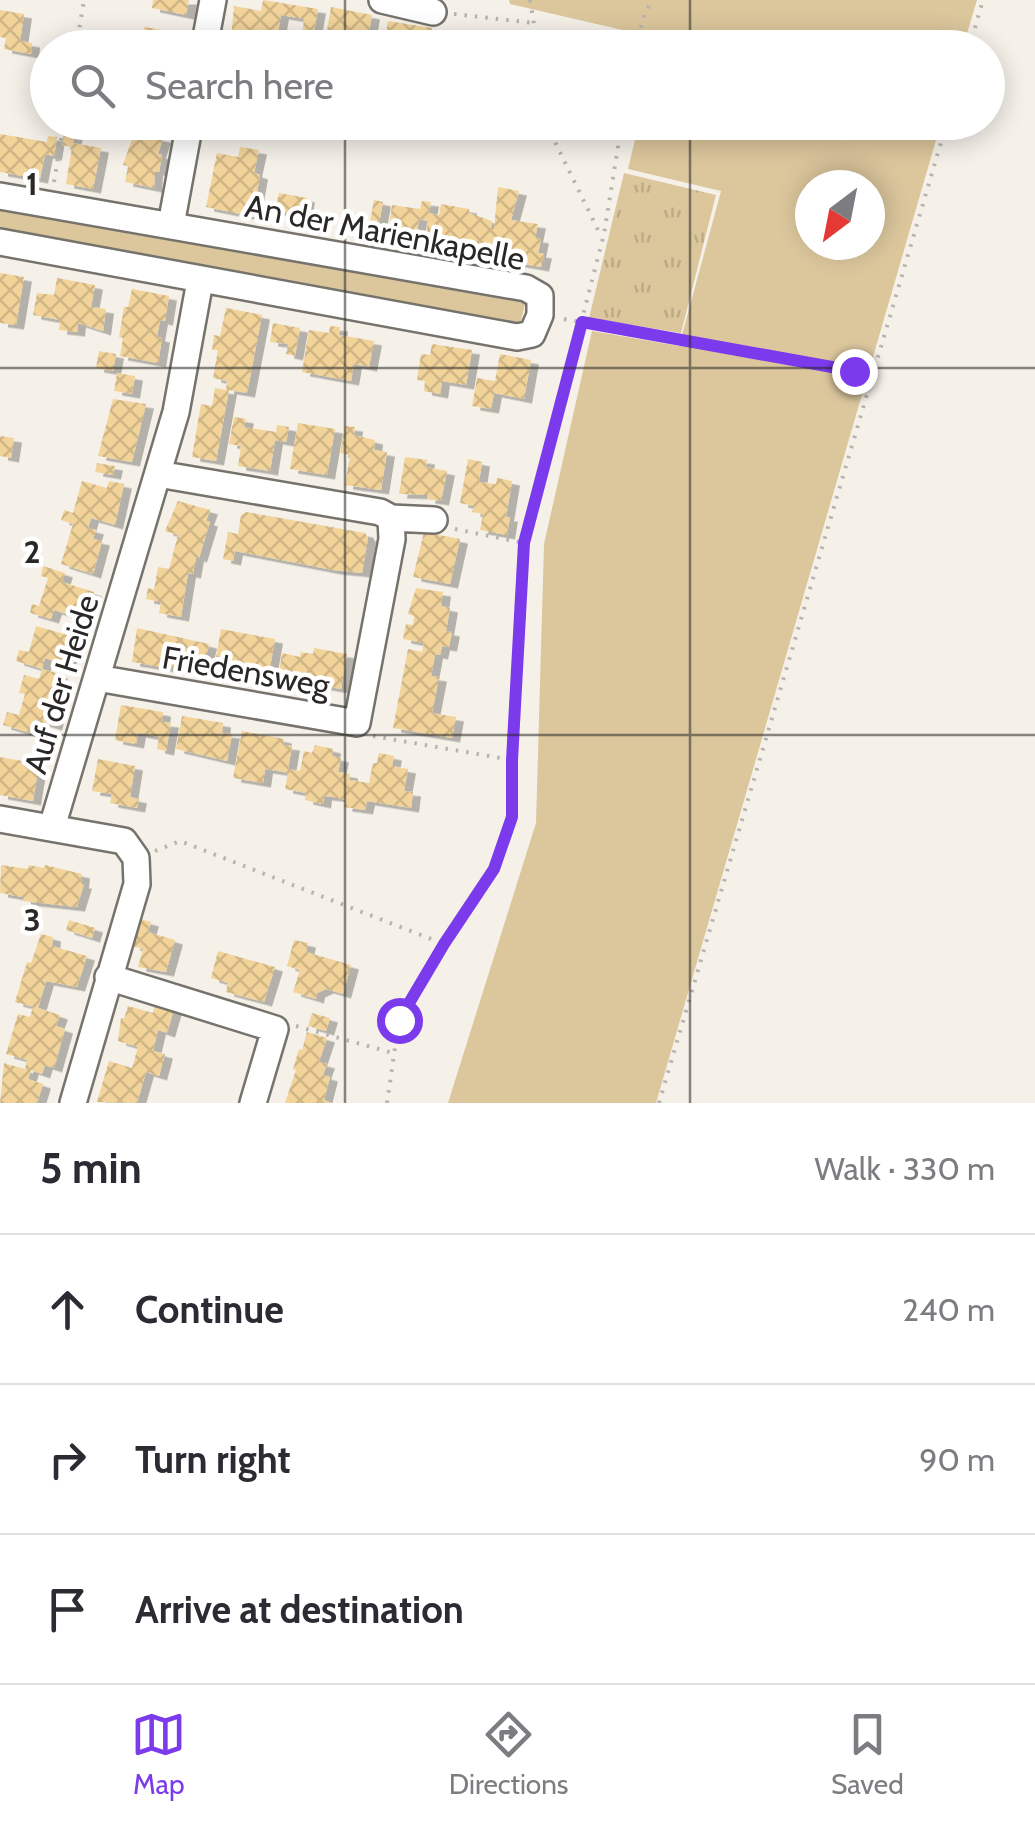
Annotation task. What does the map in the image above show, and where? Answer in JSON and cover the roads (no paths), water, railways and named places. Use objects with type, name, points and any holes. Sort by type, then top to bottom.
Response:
[{"type":"street","points":[[208,30],[214,0]]},
{"type":"street","points":[[382,0],[433,12]]},
{"type":"street","points":[[171,225],[187,140]]},
{"type":"street","name":"An der Marienkapelle","points":[[0,196],[526,288],[540,296],[540,315],[532,334],[517,337],[0,242]]},
{"type":"street","name":"Auf der Heide","points":[[52,827],[176,412],[200,281]]},
{"type":"street","points":[[158,474],[380,512],[391,518],[434,520]]},
{"type":"street","name":"Friedensweg","points":[[97,678],[357,722],[392,538],[391,518]]},
{"type":"street","points":[[0,819],[124,842],[136,858],[137,884],[72,1103]]},
{"type":"street","points":[[108,977],[274,1029],[253,1103]]}]
